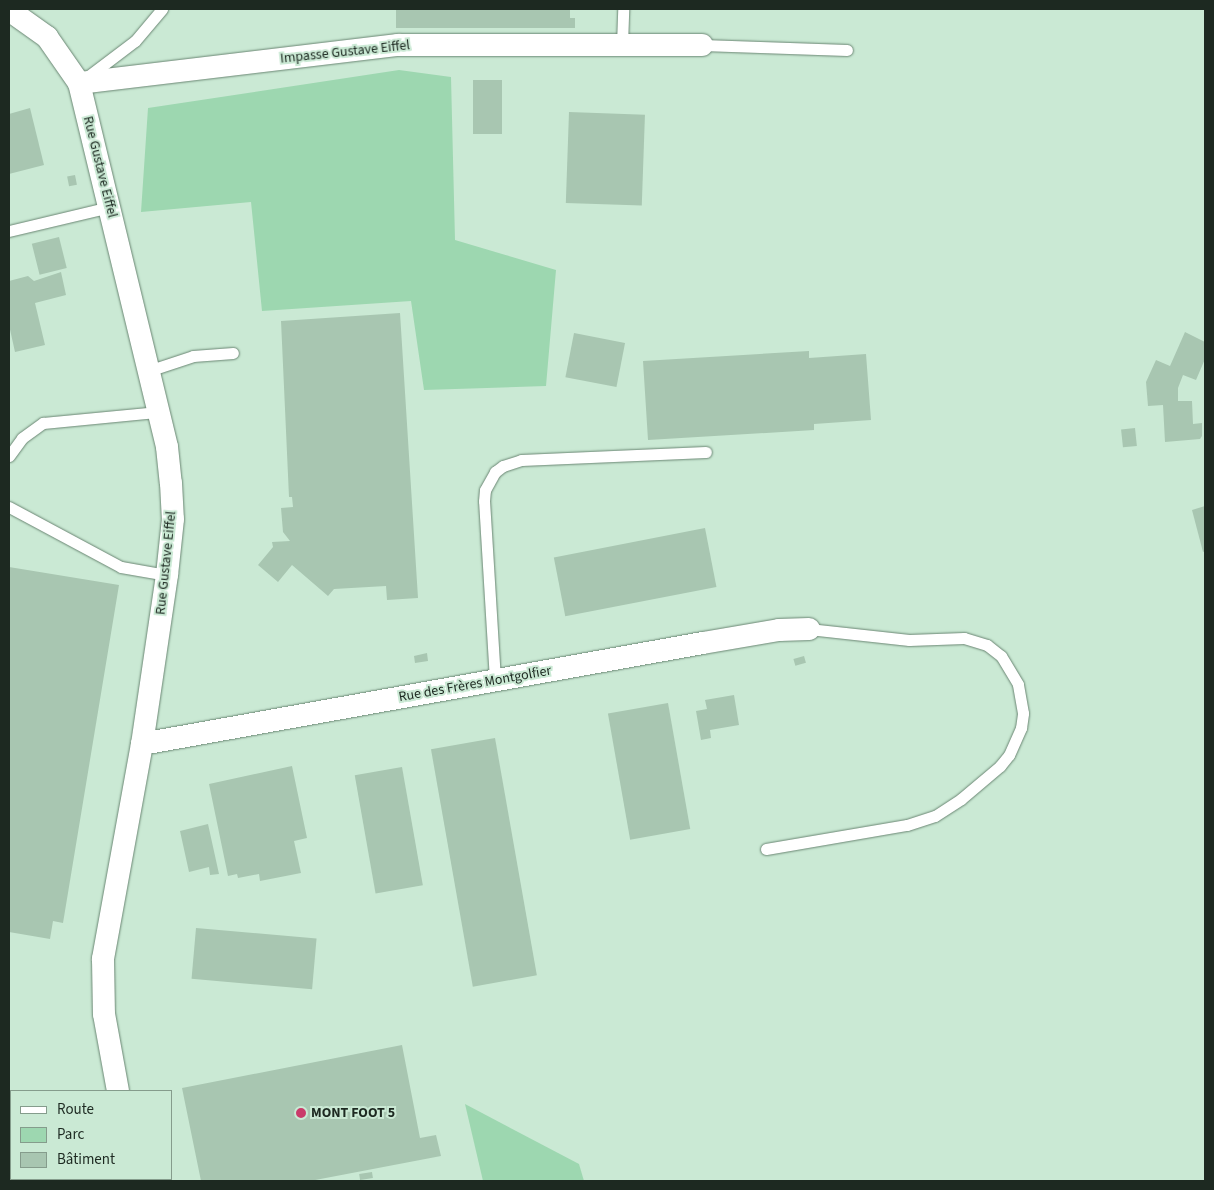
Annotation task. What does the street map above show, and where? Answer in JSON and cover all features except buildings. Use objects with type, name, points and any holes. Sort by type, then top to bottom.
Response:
[{"type":"street","name":"Rue Gustave Eiffel","points":[[9,10],[47,37],[79,84],[158,412],[171,483],[173,519],[167,575],[142,744],[103,959],[104,1014],[118,1090]]},
{"type":"street","name":"Impasse Gustave Eiffel","points":[[79,84],[398,45],[702,45]]},
{"type":"street","name":"Rue des Frères Montgolfier","points":[[142,744],[769,632],[809,628]]},
{"type":"lane","points":[[79,84],[135,41],[162,9]]},
{"type":"lane","points":[[622,45],[623,9]]},
{"type":"lane","points":[[702,45],[847,50]]},
{"type":"lane","points":[[9,231],[110,207]]},
{"type":"lane","points":[[148,371],[193,356],[233,353]]},
{"type":"lane","points":[[9,456],[22,438],[43,423],[158,412]]},
{"type":"lane","points":[[495,680],[484,501],[485,490],[495,472],[507,464],[522,460],[706,452]]},
{"type":"lane","points":[[9,507],[121,566],[167,575]]},
{"type":"lane","points":[[766,849],[907,825],[935,816],[961,799],[1000,766],[1017,742],[1024,713],[1018,684],[1006,662],[987,645],[964,638],[909,640],[809,628]]},
{"type":"green space","points":[[399,70],[451,77],[455,240],[556,270],[546,386],[424,390],[411,301],[262,311],[251,202],[141,212],[148,108]]},
{"type":"green space","points":[[465,1104],[579,1164],[584,1181],[483,1181]]},
{"type":"place","name":"MONT FOOT 5","points":[[301,1113]]}]
